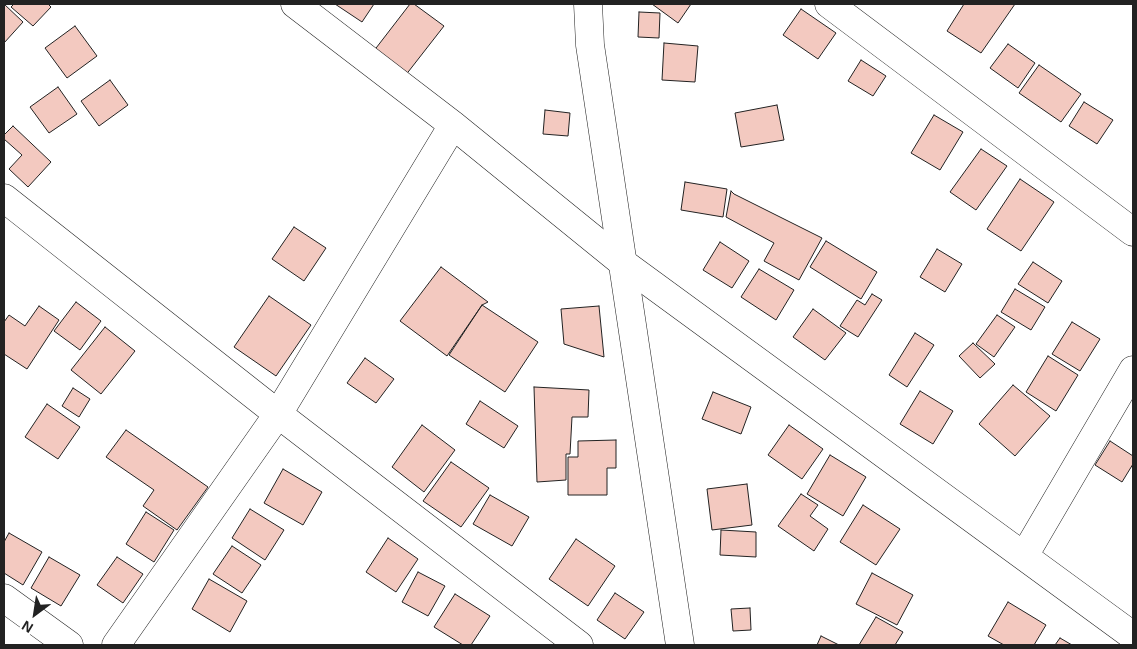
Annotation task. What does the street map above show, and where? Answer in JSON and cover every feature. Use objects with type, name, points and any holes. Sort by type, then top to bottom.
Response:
[{"type":"street","points":[[295,4],[453,125],[623,263],[1133,636]]},
{"type":"street","points":[[588,4],[590,45],[680,645]]},
{"type":"street","points":[[829,4],[1133,232]]},
{"type":"street","points":[[116,645],[278,414],[453,125]]},
{"type":"street","points":[[4,198],[278,414],[579,645]]},
{"type":"street","points":[[1024,556],[1133,370]]},
{"type":"street","points":[[4,598],[69,645]]},
{"type":"building","points":[[4,4],[23,22],[4,43]]},
{"type":"building","points":[[14,4],[48,4],[51,7],[33,26],[11,7]]},
{"type":"building","points":[[335,4],[374,4],[362,22]]},
{"type":"building","points":[[410,4],[414,4],[444,26],[405,76],[373,52]]},
{"type":"building","points":[[652,4],[691,4],[678,23]]},
{"type":"building","points":[[964,4],[1015,4],[981,53],[947,31]]},
{"type":"building","points":[[801,9],[836,33],[818,59],[783,35]]},
{"type":"building","points":[[639,12],[660,13],[659,38],[638,37]]},
{"type":"building","points":[[75,26],[97,56],[67,78],[45,48]]},
{"type":"building","points":[[664,43],[698,46],[695,82],[662,80]]},
{"type":"building","points":[[1008,44],[1035,63],[1018,88],[990,68]]},
{"type":"building","points":[[861,60],[886,76],[873,96],[848,81]]},
{"type":"building","points":[[1039,65],[1081,94],[1061,122],[1019,93]]},
{"type":"building","points":[[110,80],[128,105],[99,126],[81,101]]},
{"type":"building","points":[[58,87],[77,114],[49,133],[30,107]]},
{"type":"building","points":[[1084,102],[1113,120],[1097,144],[1069,126]]},
{"type":"building","points":[[777,105],[784,140],[741,147],[735,113]]},
{"type":"building","points":[[545,110],[570,113],[568,136],[543,134]]},
{"type":"building","points":[[934,115],[963,132],[940,170],[911,153]]},
{"type":"building","points":[[13,126],[51,162],[28,187],[9,169],[22,155],[4,139],[4,135]]},
{"type":"building","points":[[981,149],[1007,166],[976,210],[950,192]]},
{"type":"building","points":[[1020,179],[1054,202],[1021,251],[987,229]]},
{"type":"building","points":[[685,182],[727,189],[723,217],[681,210]]},
{"type":"building","points":[[731,191],[822,238],[799,280],[764,261],[774,243],[726,217]]},
{"type":"building","points":[[294,227],[326,248],[304,281],[272,259]]},
{"type":"building","points":[[826,241],[877,272],[861,299],[810,267]]},
{"type":"building","points":[[720,242],[749,261],[732,288],[703,270]]},
{"type":"building","points":[[937,249],[962,264],[945,292],[920,277]]},
{"type":"building","points":[[1033,262],[1062,281],[1048,303],[1018,284]]},
{"type":"building","points":[[441,267],[488,302],[482,305],[447,356],[400,321]]},
{"type":"building","points":[[759,269],[794,290],[776,320],[741,297]]},
{"type":"building","points":[[1015,289],[1045,307],[1031,330],[1001,312]]},
{"type":"building","points":[[872,294],[882,300],[858,337],[840,326],[857,300],[865,305]]},
{"type":"building","points":[[269,296],[311,325],[276,376],[234,347]]},
{"type":"building","points":[[76,302],[101,321],[80,350],[54,331]]},
{"type":"building","points":[[482,305],[538,342],[505,392],[449,355]]},
{"type":"building","points":[[39,306],[59,320],[27,369],[4,354],[4,322],[9,315],[25,326]]},
{"type":"building","points":[[599,306],[604,357],[564,344],[561,309]]},
{"type":"building","points":[[813,309],[846,333],[825,360],[793,337]]},
{"type":"building","points":[[997,315],[1015,327],[994,357],[976,344]]},
{"type":"building","points":[[1072,322],[1100,339],[1080,371],[1052,354]]},
{"type":"building","points":[[105,327],[135,351],[101,394],[71,370]]},
{"type":"building","points":[[915,333],[934,345],[907,387],[889,375]]},
{"type":"building","points":[[973,343],[995,364],[980,378],[959,356]]},
{"type":"building","points":[[1048,356],[1078,375],[1056,411],[1026,392]]},
{"type":"building","points":[[365,358],[394,379],[376,403],[347,383]]},
{"type":"building","points":[[1013,385],[1050,416],[1015,456],[979,424]]},
{"type":"building","points":[[534,387],[589,390],[588,417],[572,417],[570,454],[566,454],[566,480],[537,482]]},
{"type":"building","points":[[73,388],[90,399],[79,417],[62,406]]},
{"type":"building","points":[[920,391],[953,411],[933,444],[900,424]]},
{"type":"building","points":[[713,392],[751,407],[741,434],[702,419]]},
{"type":"building","points":[[480,401],[518,426],[504,448],[466,424]]},
{"type":"building","points":[[47,404],[80,427],[58,459],[25,437]]},
{"type":"building","points":[[422,425],[455,450],[424,492],[392,467]]},
{"type":"building","points":[[789,425],[823,449],[802,479],[768,455]]},
{"type":"building","points":[[126,430],[208,487],[177,530],[143,506],[154,490],[106,457]]},
{"type":"building","points":[[616,440],[616,468],[607,468],[607,495],[568,495],[568,457],[578,457],[578,441]]},
{"type":"building","points":[[1110,441],[1133,456],[1133,464],[1122,482],[1095,465]]},
{"type":"building","points":[[830,455],[866,477],[843,516],[807,494]]},
{"type":"building","points":[[451,462],[489,488],[461,527],[423,501]]},
{"type":"building","points":[[283,469],[322,492],[303,525],[264,503]]},
{"type":"building","points":[[747,484],[752,525],[712,530],[707,489]]},
{"type":"building","points":[[801,494],[818,505],[810,516],[828,529],[814,551],[778,526]]},
{"type":"building","points":[[490,495],[529,517],[512,546],[473,524]]},
{"type":"building","points":[[863,505],[900,529],[876,565],[840,542]]},
{"type":"building","points":[[250,509],[284,530],[265,560],[232,538]]},
{"type":"building","points":[[146,512],[174,530],[154,562],[126,544]]},
{"type":"building","points":[[721,530],[756,532],[756,557],[720,555]]},
{"type":"building","points":[[9,533],[42,552],[23,585],[4,573],[4,542]]},
{"type":"building","points":[[388,538],[418,559],[396,592],[366,572]]},
{"type":"building","points":[[576,539],[615,566],[588,606],[549,579]]},
{"type":"building","points":[[232,546],[261,565],[242,593],[213,574]]},
{"type":"building","points":[[49,557],[80,575],[61,606],[31,588]]},
{"type":"building","points":[[117,557],[143,574],[123,603],[97,585]]},
{"type":"building","points":[[418,572],[445,586],[428,616],[402,602]]},
{"type":"building","points":[[872,573],[913,595],[897,625],[856,604]]},
{"type":"building","points":[[209,579],[247,601],[230,632],[192,609]]},
{"type":"building","points":[[615,593],[644,612],[625,639],[597,620]]},
{"type":"building","points":[[455,594],[490,616],[471,645],[463,645],[434,627]]},
{"type":"building","points":[[1008,602],[1046,625],[1034,645],[1004,645],[988,636]]},
{"type":"building","points":[[750,608],[751,630],[733,631],[731,609]]},
{"type":"building","points":[[876,617],[903,632],[895,645],[859,645]]},
{"type":"building","points":[[821,636],[839,645],[817,645]]},
{"type":"building","points":[[1060,638],[1072,645],[1055,645]]}]
